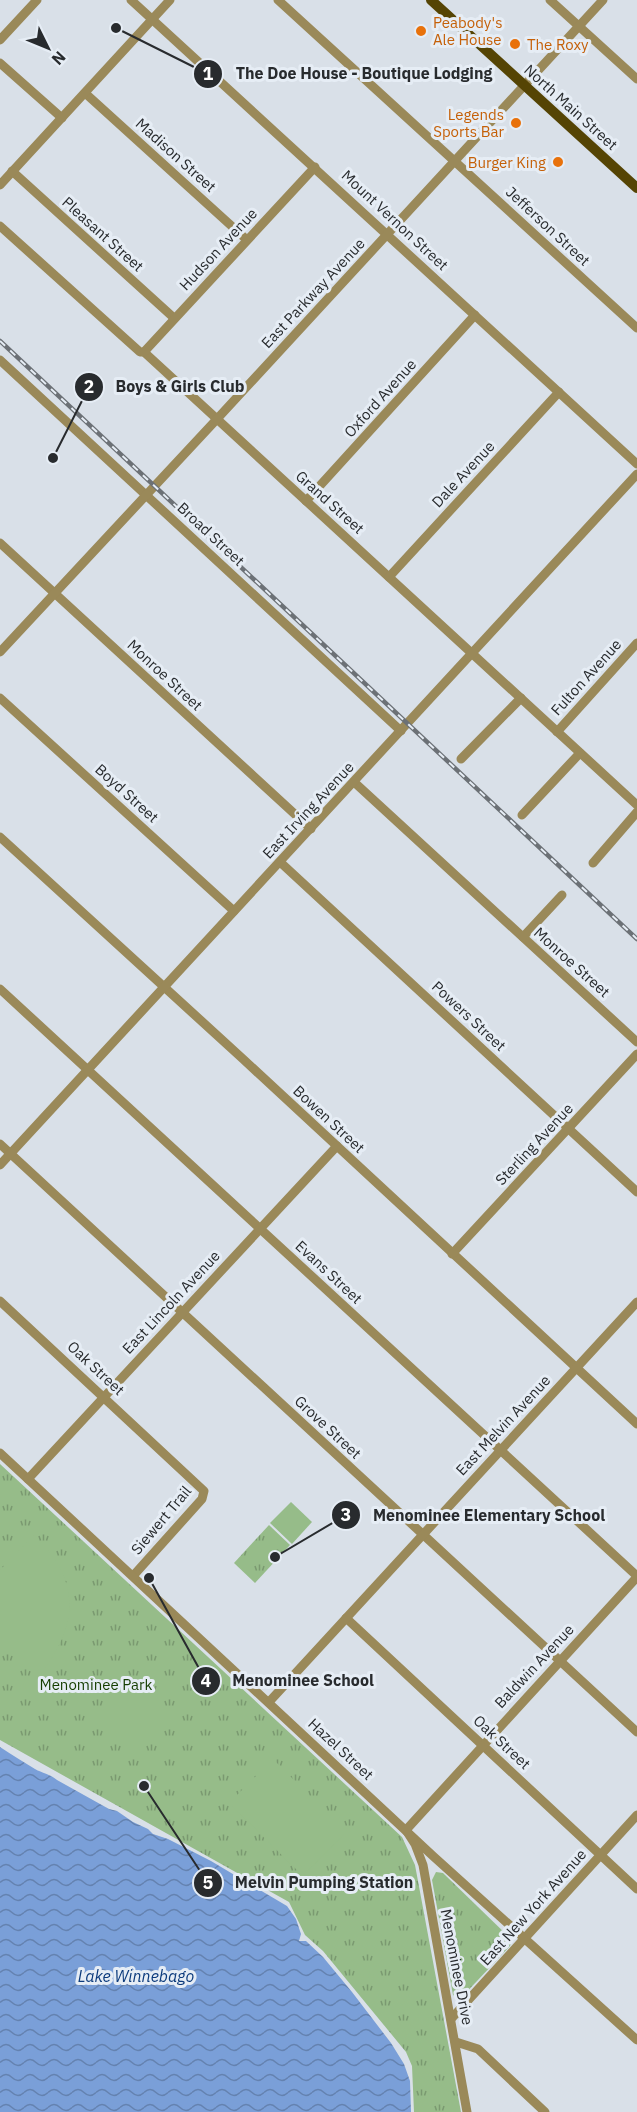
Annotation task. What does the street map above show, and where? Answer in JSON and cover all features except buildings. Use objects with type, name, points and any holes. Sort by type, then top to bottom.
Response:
[{"type":"main road","name":"North Main Street","points":[[431,0],[637,188]]},
{"type":"street","points":[[0,40],[37,0]]},
{"type":"street","name":"Mount Vernon Street","points":[[131,0],[637,464]]},
{"type":"street","points":[[0,185],[170,0]]},
{"type":"street","name":"Jefferson Street","points":[[278,0],[637,328]]},
{"type":"street","points":[[550,0],[637,79]]},
{"type":"street","name":"East Parkway Avenue","points":[[0,652],[603,0]]},
{"type":"street","points":[[0,63],[62,118]]},
{"type":"street","name":"Madison Street","points":[[85,93],[247,240]]},
{"type":"street","name":"Hudson Avenue","points":[[144,352],[315,167]]},
{"type":"street","name":"Pleasant Street","points":[[12,171],[174,318]]},
{"type":"street","name":"Grand Street","points":[[0,226],[140,352],[144,352],[637,805]]},
{"type":"street","name":"Oxford Avenue","points":[[306,501],[475,315]]},
{"type":"street","name":"Broad Street","points":[[0,360],[401,731]]},
{"type":"street","name":"Dale Avenue","points":[[389,577],[559,392]]},
{"type":"street","name":"East Irving Avenue","points":[[0,1166],[637,474]]},
{"type":"street","name":"Monroe Street","points":[[0,543],[311,829]]},
{"type":"street","name":"Fulton Avenue","points":[[557,732],[637,643]]},
{"type":"street","name":"Boyd Street","points":[[0,698],[234,911]]},
{"type":"street","points":[[461,759],[520,698]]},
{"type":"street","points":[[522,815],[580,753]]},
{"type":"street","name":"Monroe Street","points":[[354,782],[637,1042]]},
{"type":"street","points":[[593,864],[637,812]]},
{"type":"street","name":"Bowen Street","points":[[0,837],[637,1424]]},
{"type":"street","name":"Powers Street","points":[[280,862],[637,1192]]},
{"type":"street","points":[[523,938],[562,895]]},
{"type":"street","name":"Evans Street","points":[[0,989],[637,1576]]},
{"type":"street","name":"Sterling Avenue","points":[[453,1254],[637,1054]]},
{"type":"street","name":"Grove Street","points":[[0,1144],[637,1732]]},
{"type":"street","name":"East Lincoln Avenue","points":[[28,1479],[337,1146]]},
{"type":"street","name":"Oak Street","points":[[0,1301],[171,1458]]},
{"type":"street","name":"East Melvin Avenue","points":[[269,1702],[637,1302]]},
{"type":"street","name":"Hazel Street","points":[[0,1453],[406,1830],[637,2040]]},
{"type":"street","name":"Siewert Trail","points":[[133,1576],[204,1496],[203,1489],[171,1458]]},
{"type":"street","name":"Baldwin Avenue","points":[[406,1830],[637,1576]]},
{"type":"street","name":"Oak Street","points":[[346,1618],[637,1889]]},
{"type":"street","name":"East New York Avenue","points":[[451,2019],[637,1815]]},
{"type":"street","name":"Menominee Drive","points":[[406,1830],[415,1844],[423,1865],[467,2112]]},
{"type":"street","points":[[456,2042],[477,2049],[545,2112]]},
{"type":"green space","name":"Menominee Park","points":[[0,1464],[402,1837],[415,1865],[461,2112],[414,2112],[412,2066],[406,2052],[323,1951],[305,1935],[289,1902],[0,1740]]},
{"type":"green space","points":[[291,1502],[312,1522],[292,1544],[270,1523]]},
{"type":"green space","points":[[269,1525],[290,1545],[255,1583],[234,1563]]},
{"type":"green space","points":[[34,1535],[58,1564],[69,1598],[67,1625],[56,1651],[39,1677],[27,1669],[0,1643],[0,1570]]},
{"type":"green space","points":[[135,1690],[169,1723],[137,1755],[106,1727],[106,1720]]},
{"type":"green space","points":[[273,1759],[346,1832],[303,1876],[229,1803]]},
{"type":"green space","points":[[436,1872],[443,1873],[512,1940],[510,1946],[460,1999],[453,1995],[432,1880]]},
{"type":"water","name":"Lake Winnebago","points":[[0,1747],[35,1769],[52,1776],[109,1809],[117,1811],[153,1834],[211,1861],[287,1906],[296,1919],[301,1934],[299,1941],[306,1941],[323,1957],[391,2043],[404,2064],[410,2081],[411,2112],[0,2112]]},
{"type":"railway","points":[[0,341],[637,939]]},
{"type":"place","name":"The Doe House - Boutique Lodging","points":[[116,28]]},
{"type":"place","name":"Peabody's Ale House","points":[[421,31]]},
{"type":"place","name":"The Roxy","points":[[515,44]]},
{"type":"place","name":"Legends Sports Bar","points":[[516,123]]},
{"type":"place","name":"Burger King","points":[[558,162]]},
{"type":"place","name":"Boys & Girls Club","points":[[53,458]]},
{"type":"place","name":"Menominee Elementary School","points":[[275,1557]]},
{"type":"place","name":"Menominee School","points":[[149,1578]]},
{"type":"place","name":"Melvin Pumping Station","points":[[144,1786]]}]
